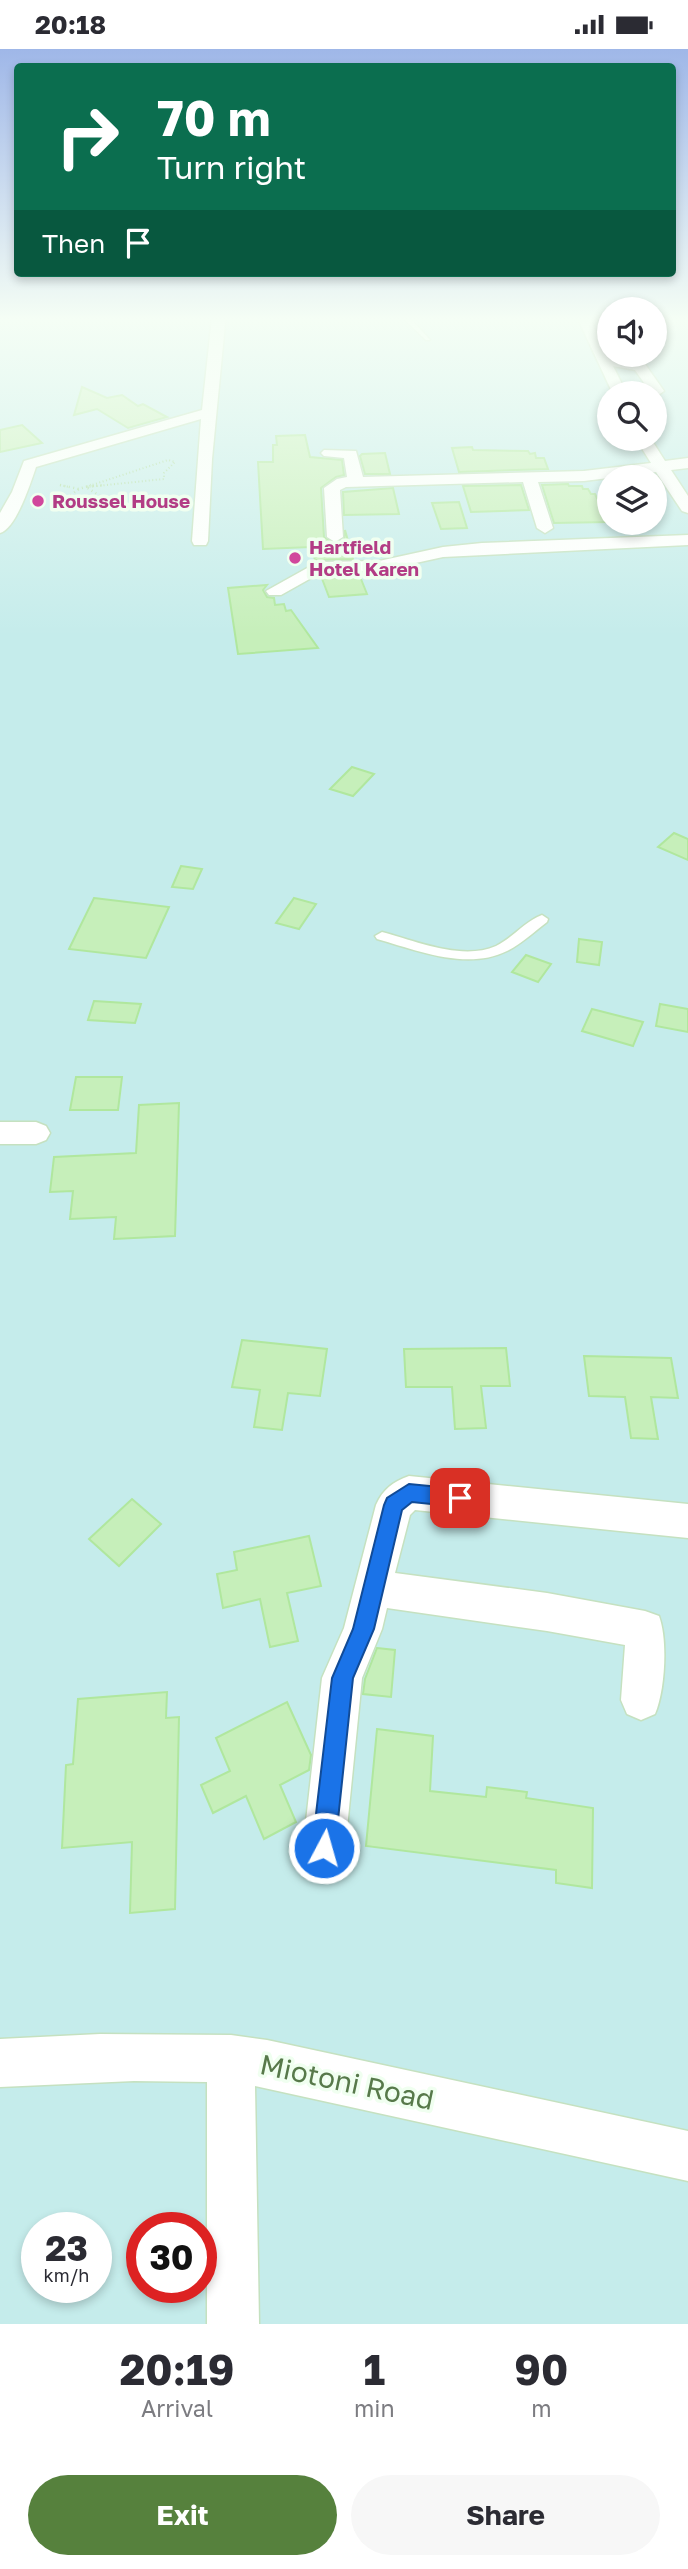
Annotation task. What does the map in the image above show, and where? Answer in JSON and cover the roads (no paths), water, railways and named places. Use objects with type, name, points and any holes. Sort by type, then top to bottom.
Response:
[{"type":"street","points":[[0,528],[20,492],[29,464],[172,423]]},
{"type":"street","points":[[200,541],[199,491],[209,423]]},
{"type":"street","points":[[329,453],[353,456],[356,482]]},
{"type":"street","points":[[667,467],[688,463]]},
{"type":"street","points":[[335,537],[332,488],[335,484],[529,478],[597,470]]},
{"type":"street","points":[[529,478],[545,528]]},
{"type":"street","points":[[667,478],[688,508]]},
{"type":"street","points":[[275,591],[318,567],[379,566],[443,552],[482,548],[688,540]]},
{"type":"street","points":[[0,1133],[36,1133]]},
{"type":"street","points":[[324,1848],[342,1678],[363,1629],[394,1505],[409,1493],[688,1521]]},
{"type":"street","points":[[372,1588],[547,1612],[645,1630],[641,1700]]},
{"type":"street","name":"Miotoni Road","points":[[0,2063],[129,2056],[231,2059],[267,2064],[688,2155]]},
{"type":"street","points":[[231,2059],[233,2324]]},
{"type":"lane","points":[[382,936],[423,948],[478,954],[498,950],[542,919]]},
{"type":"place","name":"Roussel House","points":[[38,501]]},
{"type":"place","name":"Hartfield Hotel Karen","points":[[295,558]]}]
